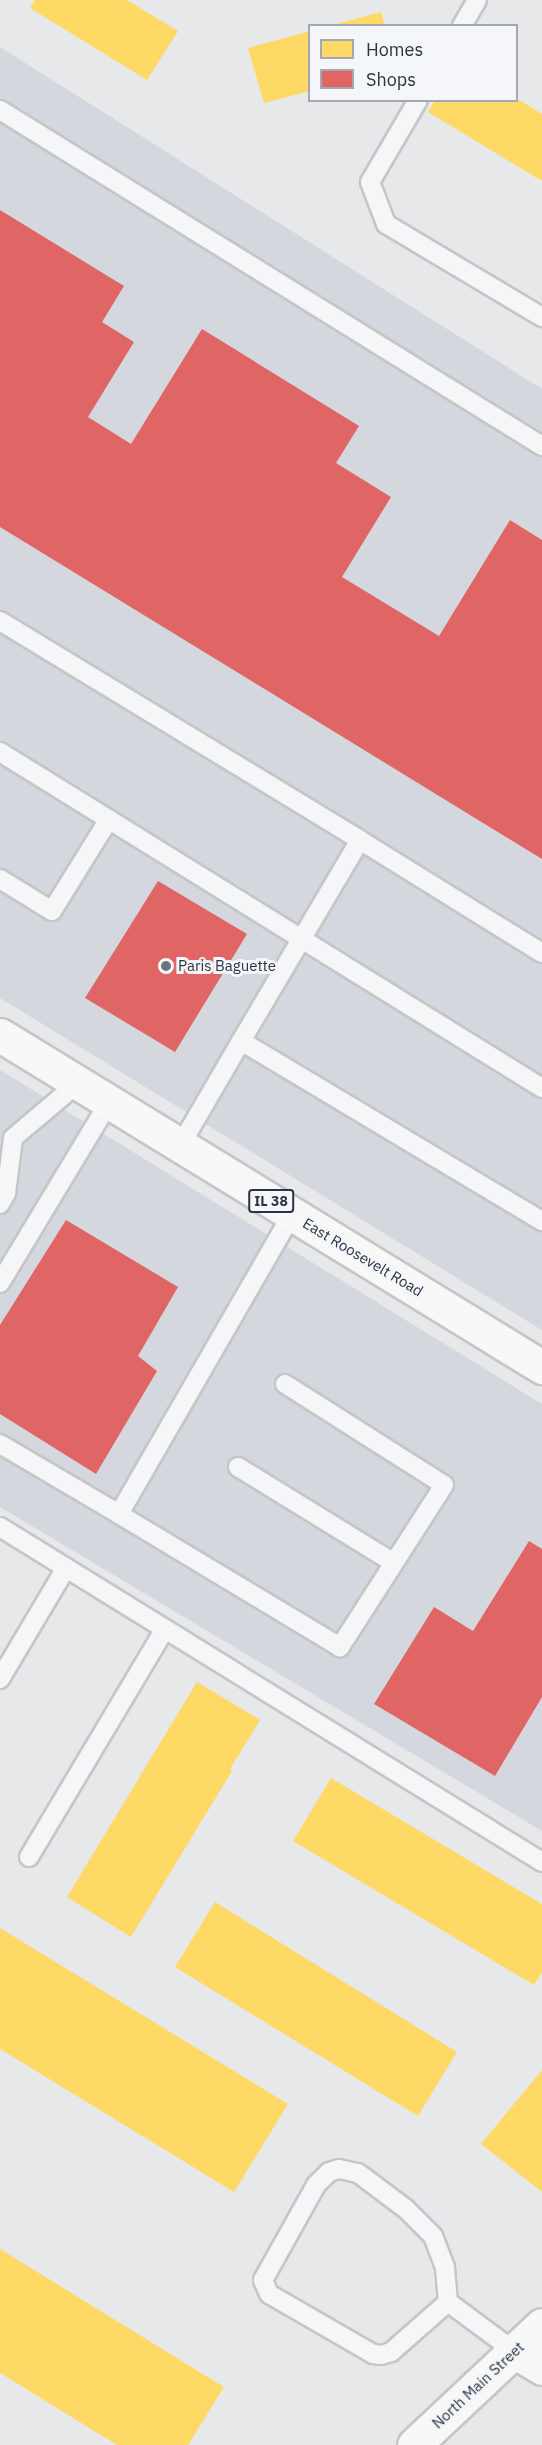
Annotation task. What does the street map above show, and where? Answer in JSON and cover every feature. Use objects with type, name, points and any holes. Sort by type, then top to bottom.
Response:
[{"type":"main road","name":"East Roosevelt Road","points":[[0,1035],[542,1367]]},
{"type":"main road","name":"North Main Street","points":[[414,2445],[542,2325]]},
{"type":"street","points":[[514,2351],[542,2368]]},
{"type":"lane","points":[[463,24],[477,0]]},
{"type":"lane","points":[[417,102],[370,182],[386,224],[542,317]]},
{"type":"lane","points":[[0,110],[542,446]]},
{"type":"lane","points":[[0,621],[542,953]]},
{"type":"lane","points":[[0,752],[542,1088]]},
{"type":"lane","points":[[0,879],[52,911],[109,819]]},
{"type":"lane","points":[[180,1146],[360,840]]},
{"type":"lane","points":[[241,1041],[542,1221]]},
{"type":"lane","points":[[0,1204],[6,1193],[13,1138],[78,1083]]},
{"type":"lane","points":[[0,1283],[109,1102]]},
{"type":"lane","points":[[119,1514],[292,1214]]},
{"type":"lane","points":[[0,1444],[340,1647],[444,1485],[285,1384]]},
{"type":"lane","points":[[238,1467],[394,1563]]},
{"type":"lane","points":[[0,1527],[542,1862]]},
{"type":"lane","points":[[0,1679],[66,1568]]},
{"type":"lane","points":[[29,1857],[165,1629]]},
{"type":"lane","points":[[339,2169],[358,2173],[406,2209],[433,2236],[445,2268],[447,2302],[391,2352],[381,2355],[373,2354],[269,2294],[263,2280],[316,2185],[329,2172],[339,2169]]},
{"type":"lane","points":[[447,2302],[514,2351]]},
{"type":"shaded area","points":[[0,47],[542,389],[542,1330],[0,998]]},
{"type":"shaded area","points":[[0,1070],[542,1404],[542,1831],[0,1507]]},
{"type":"building: Homes","points":[[35,0],[127,0],[178,31],[147,80],[30,8]]},
{"type":"building: Homes","points":[[381,12],[384,24],[337,24]]},
{"type":"building: Homes","points":[[308,32],[308,92],[264,103],[248,48]]},
{"type":"building: Homes","points":[[518,99],[542,114],[542,181],[428,112],[434,102],[518,102]]},
{"type":"building: Homes","points":[[197,1682],[260,1720],[230,1769],[232,1771],[131,1937],[67,1897]]},
{"type":"building: Homes","points":[[331,1778],[542,1904],[542,1972],[534,1985],[293,1841]]},
{"type":"building: Homes","points":[[215,1902],[457,2052],[418,2116],[175,1967]]},
{"type":"building: Homes","points":[[0,1928],[288,2104],[234,2192],[0,2049]]},
{"type":"building: Homes","points":[[542,2070],[542,2192],[481,2144]]},
{"type":"building: Homes","points":[[0,2249],[224,2387],[188,2445],[117,2445],[0,2373]]},
{"type":"building: Shops","points":[[0,210],[124,286],[102,322],[134,342],[88,417],[131,444],[202,329],[359,426],[336,463],[391,497],[342,577],[439,636],[510,520],[542,540],[542,859],[0,527]]},
{"type":"building: Shops","name":"Paris Baguette","points":[[158,881],[247,934],[175,1052],[85,998]]},
{"type":"building: Shops","points":[[66,1220],[178,1287],[138,1356],[157,1371],[96,1474],[0,1414],[0,1325]]},
{"type":"building: Shops","points":[[529,1541],[542,1549],[542,1697],[495,1776],[374,1704],[434,1607],[473,1631]]},
{"type":"place","name":"Paris Baguette","points":[[166,966]]}]
